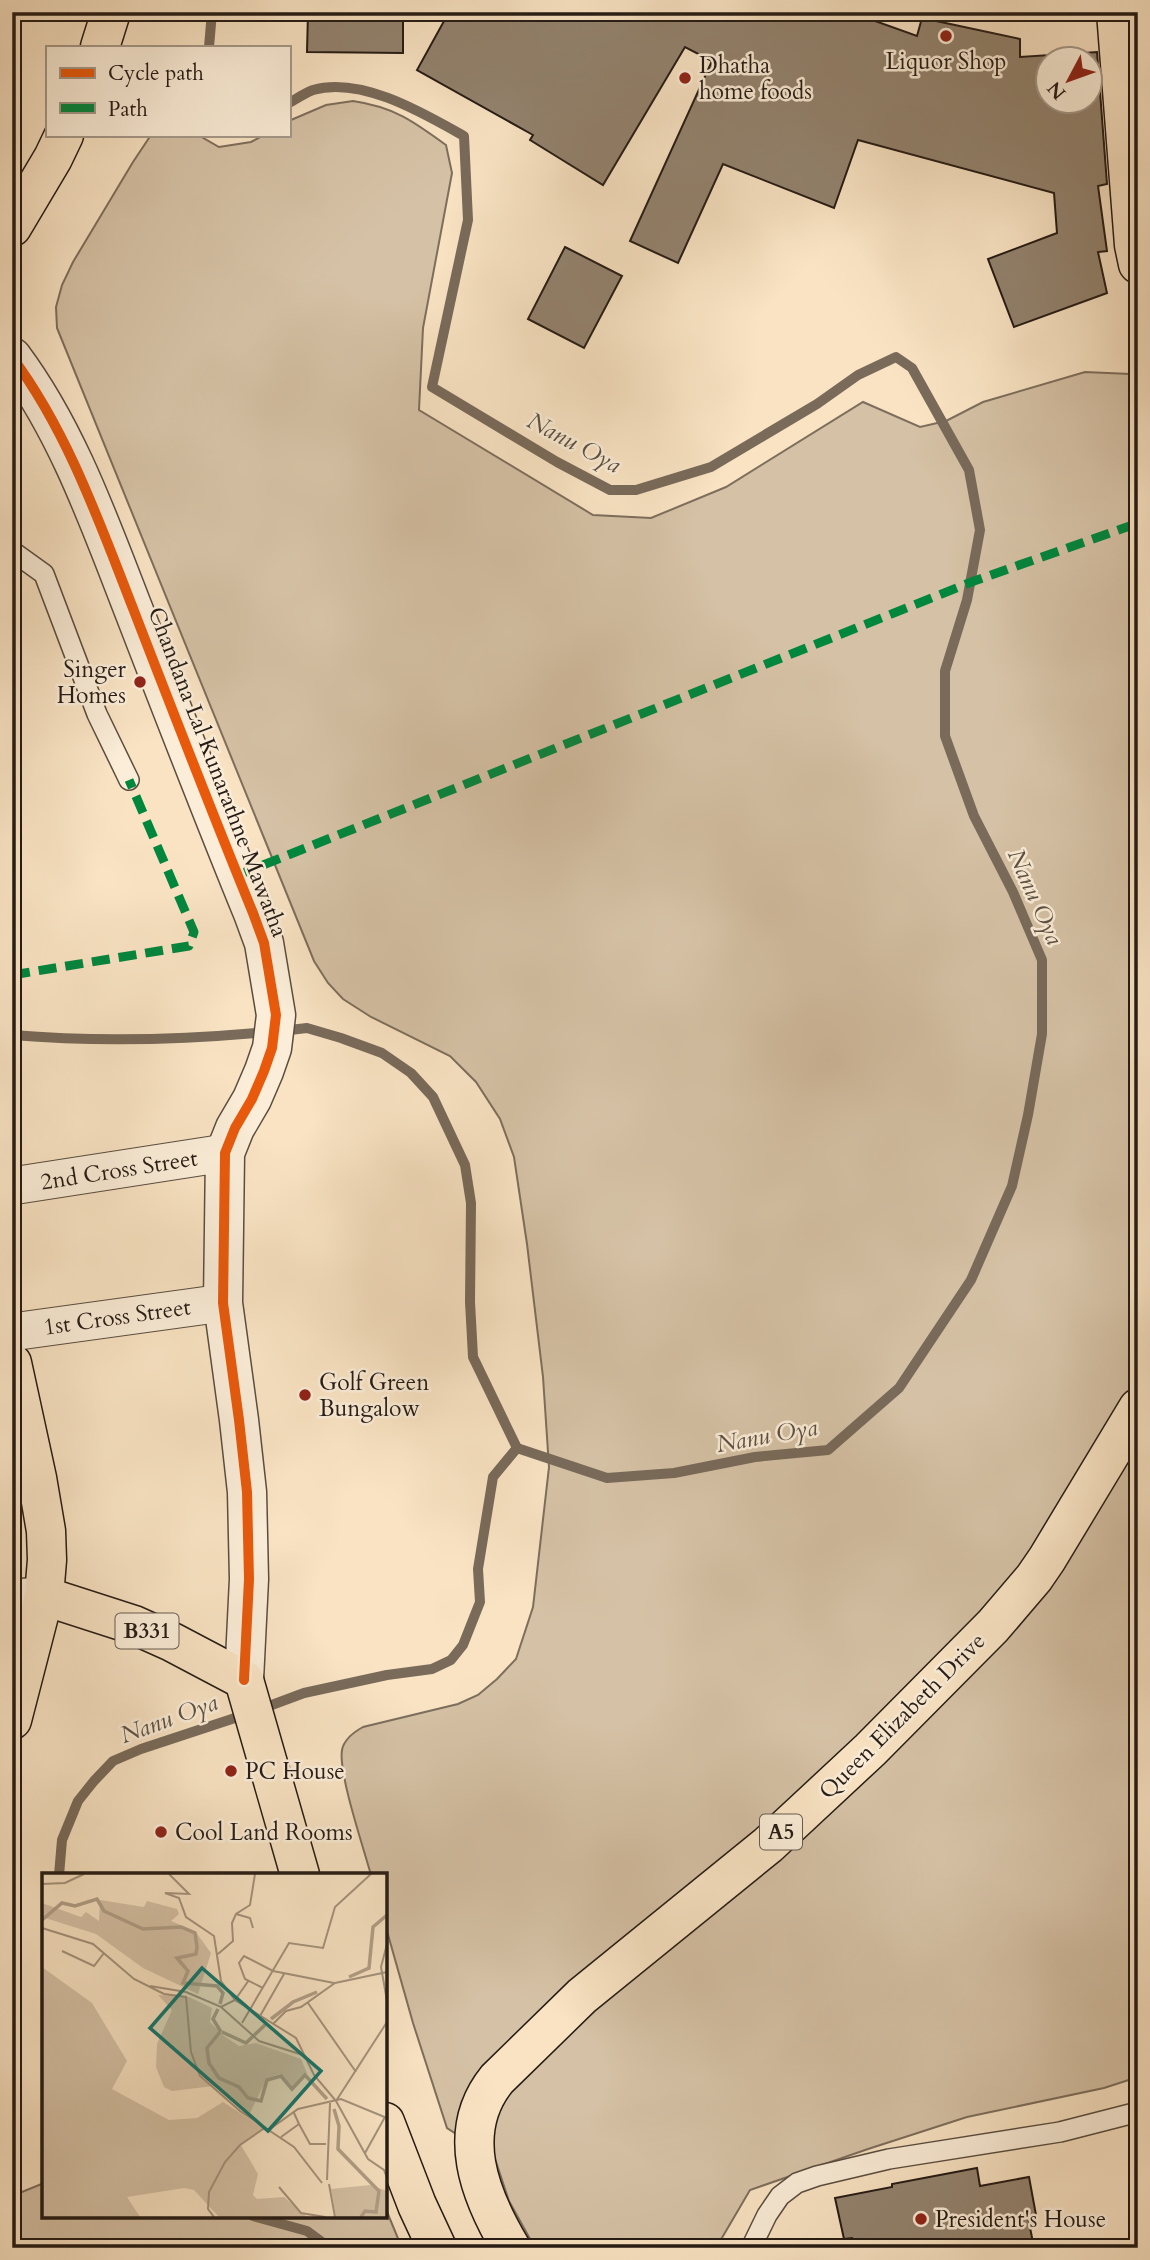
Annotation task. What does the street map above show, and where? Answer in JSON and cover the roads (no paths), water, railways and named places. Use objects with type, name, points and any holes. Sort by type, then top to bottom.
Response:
[{"type":"main road","points":[[100,46],[111,12]]},
{"type":"main road","points":[[1116,12],[1129,56],[1134,245],[1138,264]]},
{"type":"main road","points":[[12,227],[63,136]]},
{"type":"main road","points":[[12,1363],[37,1478],[46,1531],[47,1560],[28,1598],[12,1720]]},
{"type":"main road","name":"Queen Elizabeth Drive","points":[[511,2248],[488,2206],[479,2182],[475,2155],[478,2114],[487,2090],[582,1996],[778,1835],[870,1750],[993,1626],[1034,1578],[1138,1408]]},
{"type":"main road","name":"B331","points":[[28,1598],[134,1625],[182,1647],[246,1685]]},
{"type":"main road","points":[[246,1685],[299,1873]]},
{"type":"main road","points":[[387,2127],[437,2248]]},
{"type":"street","name":"Chandana Lal Kunarathne Mawatha","points":[[12,357],[47,410],[104,533],[264,943],[274,1032],[256,1090],[225,1153],[223,1303],[247,1492],[249,1579],[246,1685]]},
{"type":"street","name":"2nd Cross Street","points":[[12,1186],[225,1153]]},
{"type":"street","name":"1st Cross Street","points":[[12,1332],[223,1303]]},
{"type":"lane","points":[[12,551],[44,574],[97,714],[129,780]]},
{"type":"lane","points":[[757,2244],[780,2196],[797,2183],[817,2176],[889,2159],[1060,2132],[1138,2112]]},
{"type":"waterway","name":"Nanu Oya","points":[[209,46],[212,12]]},
{"type":"waterway","name":"Nanu Oya","points":[[290,102],[313,90],[351,88],[391,99],[464,136],[468,220],[432,387],[557,462],[610,490],[636,490],[711,467],[817,404],[858,375],[896,357],[912,368],[969,470],[980,530],[967,600],[945,671],[945,736],[974,816],[1013,892],[1042,960],[1042,1034],[1012,1186],[971,1280],[899,1388],[828,1450],[755,1457],[674,1473],[607,1478],[517,1448]]},
{"type":"waterway","points":[[281,1031],[307,1028],[382,1053],[411,1073],[433,1097],[465,1165],[471,1203],[470,1302],[473,1357],[517,1448]]},
{"type":"waterway","points":[[12,1035],[139,1039],[266,1032]]},
{"type":"waterway","name":"Nanu Oya","points":[[261,1709],[304,1693],[387,1675],[432,1669],[451,1660],[463,1645],[480,1602],[478,1569],[493,1477],[517,1448]]},
{"type":"waterway","name":"Nanu Oya","points":[[59,1873],[62,1840],[78,1801],[113,1761],[247,1714]]},
{"type":"waterway","name":"Nanu Oya","points":[[260,2218],[307,2231],[330,2248]]},
{"type":"place","name":"Liquor Shop","points":[[946,36]]},
{"type":"place","name":"Dhatha home foods","points":[[685,78]]},
{"type":"place","name":"Singer Homes","points":[[140,682]]},
{"type":"place","name":"Golf Green Bungalow","points":[[305,1395]]},
{"type":"place","name":"PC House","points":[[231,1771]]},
{"type":"place","name":"Cool Land Rooms","points":[[161,1832]]},
{"type":"place","name":"President's House","points":[[921,2219]]}]
